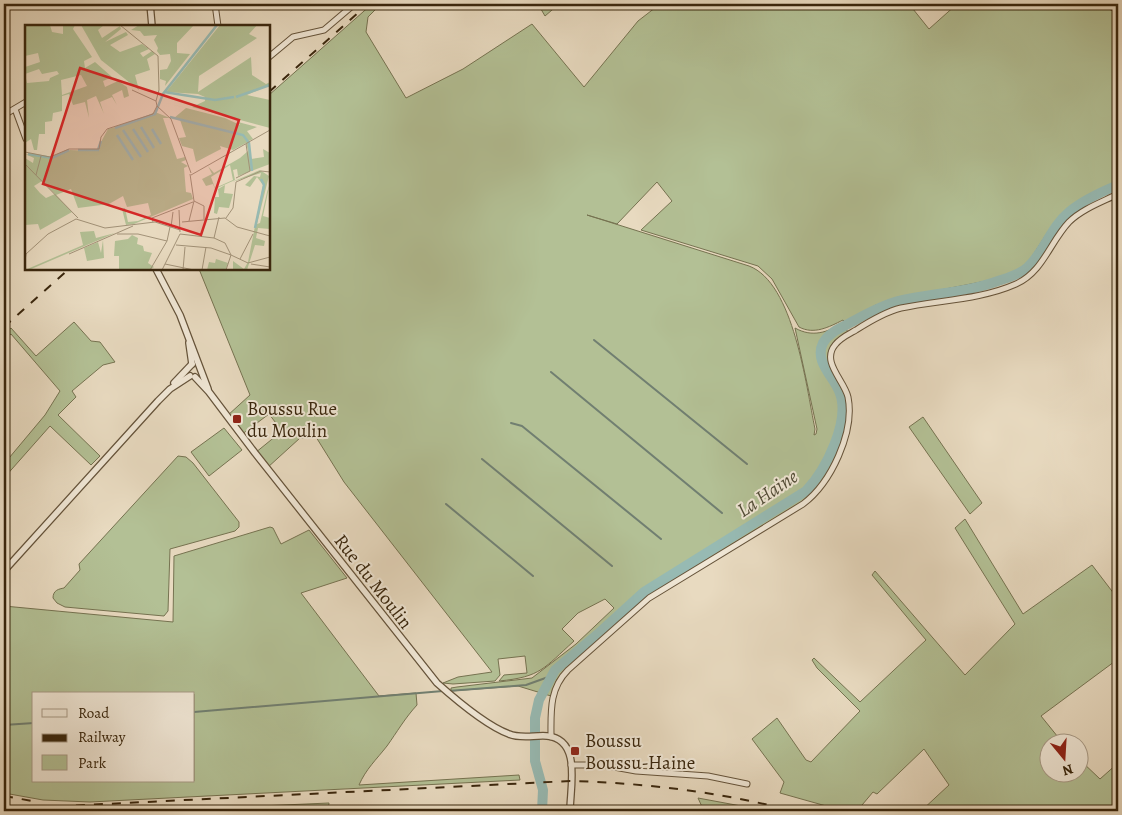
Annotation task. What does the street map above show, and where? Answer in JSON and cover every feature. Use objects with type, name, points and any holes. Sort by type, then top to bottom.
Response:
[{"type":"street","points":[[150,4],[152,25]]},
{"type":"street","points":[[215,4],[218,25]]},
{"type":"street","points":[[270,56],[292,37],[324,30],[351,7],[350,4]]},
{"type":"street","points":[[1106,4],[1118,10]]},
{"type":"street","points":[[4,115],[25,103]]},
{"type":"street","points":[[15,109],[25,136]]},
{"type":"street","points":[[570,811],[571,765],[567,748],[551,737],[552,697],[559,680],[649,598],[803,504],[824,484],[840,452],[848,417],[847,392],[832,362],[831,354],[838,342],[874,319],[900,308],[983,294],[1023,280],[1037,269],[1059,234],[1071,220],[1083,211],[1118,194]]},
{"type":"street","name":"Rue du Moulin","points":[[157,270],[173,298],[209,392]]},
{"type":"street","name":"Rue du Moulin","points":[[188,336],[192,364]]},
{"type":"street","points":[[190,374],[192,364],[200,368]]},
{"type":"street","points":[[4,571],[170,389],[200,368]]},
{"type":"street","name":"Rue du Moulin","points":[[190,374],[209,392],[426,671],[442,688],[507,734],[551,737]]},
{"type":"street","points":[[571,765],[603,765],[636,771],[708,776],[748,784]]},
{"type":"green space","points":[[372,4],[381,4],[368,17],[366,32],[406,98],[463,69],[532,24],[584,87],[638,21],[660,4],[909,4],[929,29],[957,4],[1101,4],[1118,13],[1118,182],[1083,199],[1065,212],[1049,230],[1026,266],[1015,272],[991,280],[900,298],[876,305],[845,322],[843,320],[816,330],[799,327],[772,279],[758,266],[641,230],[672,201],[657,182],[617,224],[587,215],[749,266],[764,276],[777,293],[796,338],[815,429],[814,435],[817,429],[795,328],[808,333],[820,333],[844,323],[848,333],[834,343],[829,353],[845,394],[846,417],[842,440],[830,471],[809,498],[696,569],[649,595],[565,670],[557,679],[551,696],[518,686],[451,691],[451,688],[457,687],[532,678],[576,644],[614,608],[605,599],[578,613],[562,629],[574,641],[541,670],[533,674],[499,681],[504,675],[527,673],[525,656],[498,659],[500,675],[495,681],[443,683],[458,677],[492,672],[344,482],[316,437],[300,438],[267,468],[255,453],[282,431],[269,414],[241,435],[227,416],[250,395],[199,270],[270,270],[270,94]]},
{"type":"green space","points":[[538,4],[559,4],[545,16]]},
{"type":"green space","points":[[74,322],[91,341],[100,342],[115,362],[103,365],[72,391],[76,397],[58,415],[100,456],[91,465],[50,426],[4,478],[4,464],[45,415],[60,391],[11,334],[4,340],[4,334],[11,328],[36,356]]},
{"type":"green space","points":[[923,417],[982,503],[970,514],[909,427]]},
{"type":"green space","points":[[224,428],[242,450],[209,476],[191,452]]},
{"type":"green space","points":[[178,456],[186,457],[193,463],[239,522],[239,527],[235,531],[170,549],[168,611],[164,616],[65,607],[57,603],[53,598],[55,592],[58,589],[64,588],[80,570],[79,564]]},
{"type":"green space","points":[[965,519],[1023,614],[1092,565],[1118,599],[1118,659],[1041,716],[1054,732],[1040,732],[1040,782],[1090,782],[1090,770],[1100,779],[1118,763],[1118,811],[921,811],[949,785],[924,749],[877,794],[873,792],[857,811],[844,811],[780,793],[784,782],[752,739],[777,718],[806,760],[811,762],[860,711],[817,668],[812,660],[814,658],[860,702],[926,640],[872,575],[875,571],[965,675],[1015,624],[955,528]]},
{"type":"green space","points":[[270,527],[273,528],[281,544],[309,530],[347,578],[301,593],[379,696],[416,693],[417,705],[368,769],[359,785],[519,775],[520,780],[90,802],[43,800],[4,793],[4,606],[173,622],[174,556]]},
{"type":"green space","points":[[698,798],[768,811],[704,811]]},
{"type":"green space","points":[[329,803],[328,811],[146,811]]},
{"type":"waterway","name":"La Haine","points":[[542,811],[543,790],[535,761],[535,718],[539,700],[555,670],[644,592],[806,491],[821,471],[834,444],[842,416],[842,403],[839,391],[825,368],[821,356],[823,343],[828,337],[837,330],[891,303],[986,285],[1022,272],[1034,261],[1057,225],[1069,212],[1086,200],[1118,185]]},
{"type":"waterway","points":[[594,340],[747,464]]},
{"type":"waterway","points":[[551,372],[722,513]]},
{"type":"waterway","points":[[511,423],[522,426],[661,539]]},
{"type":"waterway","points":[[482,459],[612,566]]},
{"type":"waterway","points":[[446,504],[533,576]]},
{"type":"waterway","points":[[448,691],[526,685],[551,676]]},
{"type":"waterway","points":[[195,712],[443,691]]},
{"type":"waterway","points":[[4,725],[32,723]]},
{"type":"railway","points":[[270,91],[368,4]]},
{"type":"railway","points":[[4,327],[68,270]]},
{"type":"railway","points":[[4,809],[570,781],[655,786],[766,804],[793,811]]},
{"type":"railway","points":[[4,796],[38,802]]},
{"type":"place","name":"Boussu Rue du Moulin","points":[[237,419]]},
{"type":"place","name":"Boussu Boussu-Haine","points":[[575,751]]}]
